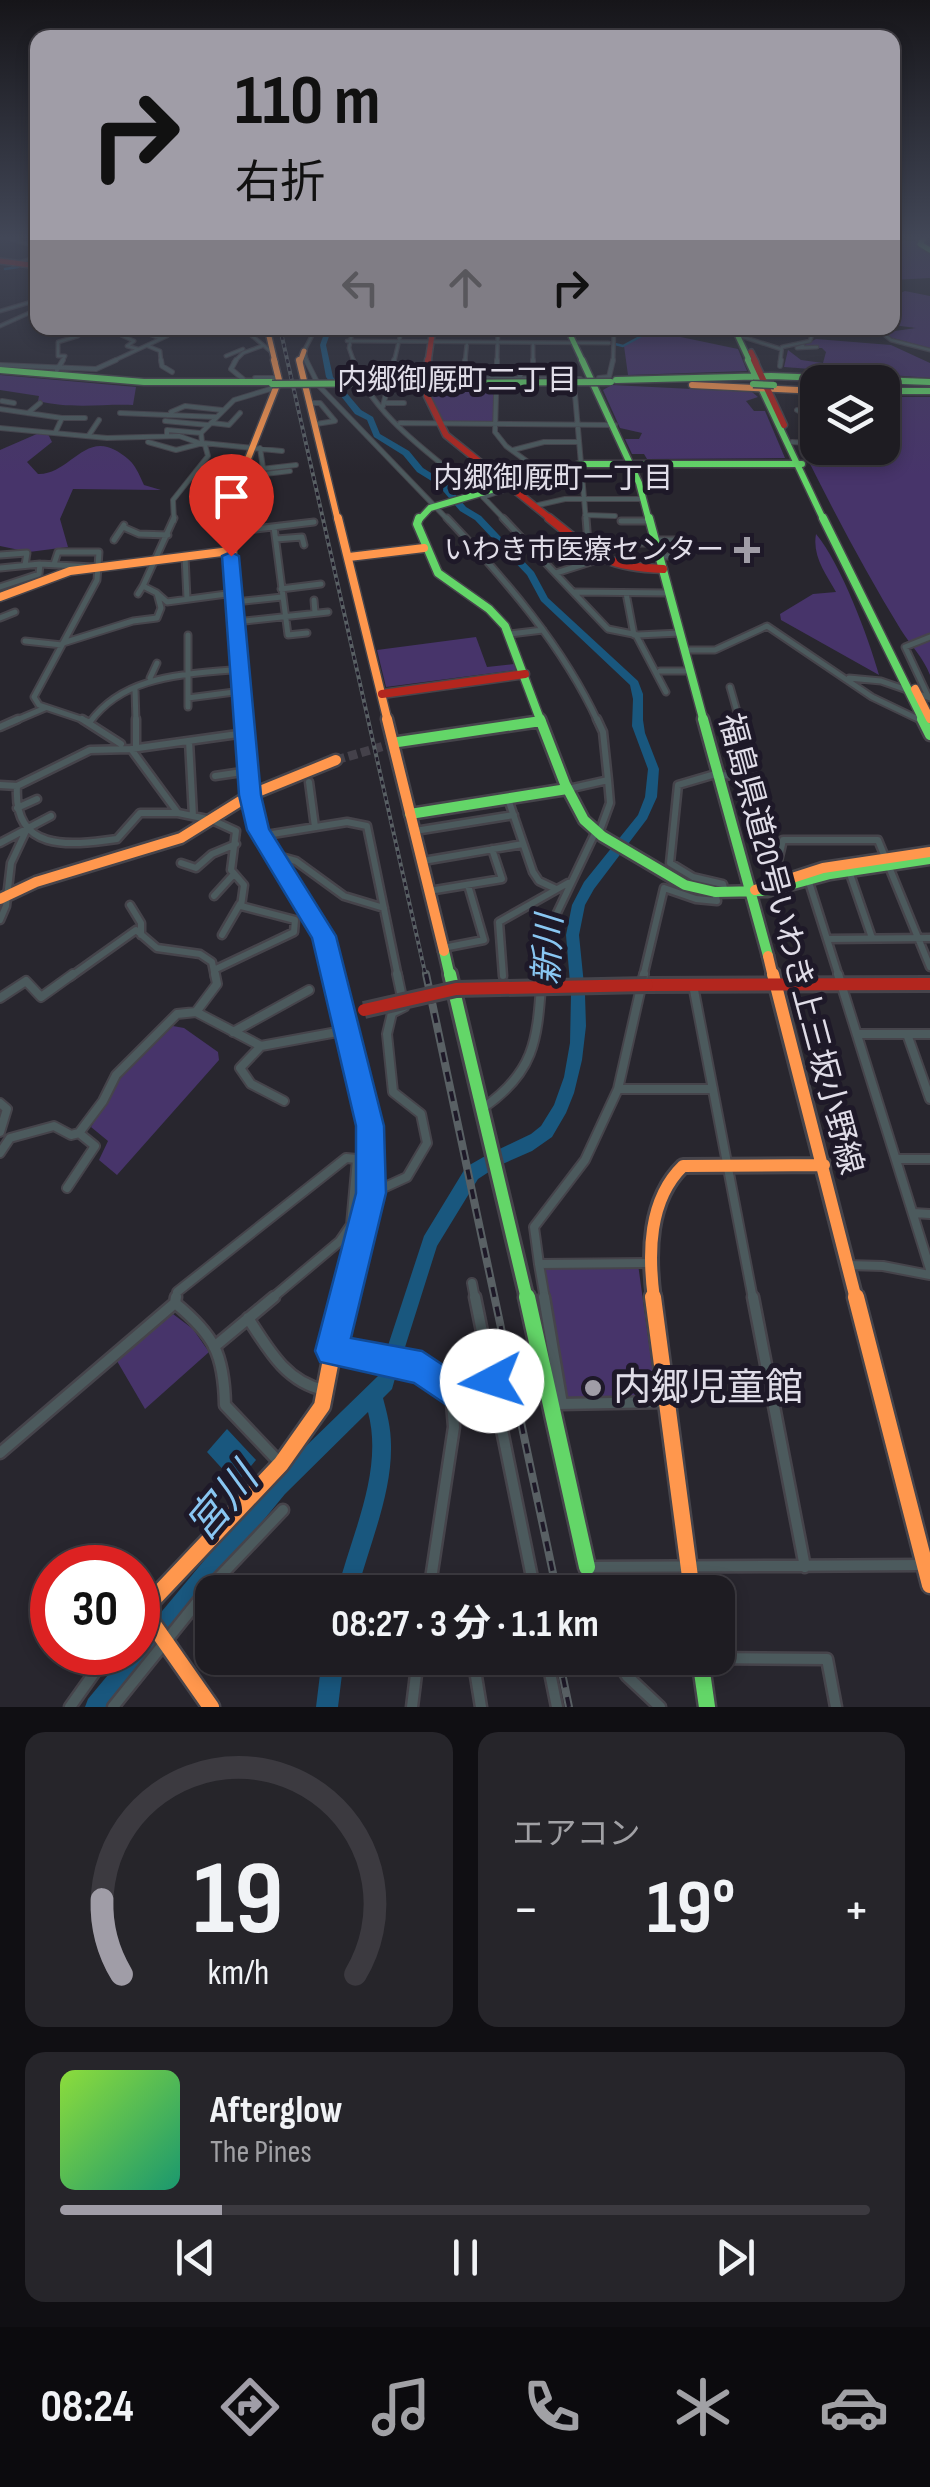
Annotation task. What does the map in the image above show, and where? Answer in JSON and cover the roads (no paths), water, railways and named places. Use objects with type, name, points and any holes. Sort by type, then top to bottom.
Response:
[{"type":"main road","points":[[160,1596],[281,1464],[322,1406],[371,1193],[370,1126],[319,926],[260,836],[250,795],[229,506],[255,446],[275,383],[269,335]]},
{"type":"main road","points":[[433,335],[425,403],[435,423],[600,559],[628,568],[663,569]]},
{"type":"main road","name":"福島県道20号いわき上三坂小野線","points":[[571,335],[582,380],[615,426],[644,500],[752,892],[930,1584]]},
{"type":"main road","points":[[741,335],[930,735]]},
{"type":"main road","points":[[304,351],[298,360],[558,1404],[586,1567]]},
{"type":"main road","points":[[0,369],[144,382],[614,381],[930,386]]},
{"type":"main road","points":[[762,383],[800,385]]},
{"type":"main road","points":[[762,383],[799,464]]},
{"type":"main road","points":[[900,387],[930,386]]},
{"type":"main road","points":[[799,464],[580,464],[437,506],[423,512],[417,520],[424,548],[438,573],[489,608],[510,634],[567,789],[584,820],[599,833],[684,885],[720,892],[752,892],[807,876],[889,862]]},
{"type":"main road","points":[[349,557],[424,548]]},
{"type":"main road","points":[[0,597],[60,573],[230,551]]},
{"type":"main road","points":[[382,694],[524,674]]},
{"type":"main road","points":[[398,742],[541,721]]},
{"type":"main road","points":[[4,897],[36,882],[182,838],[250,795],[336,760]]},
{"type":"main road","points":[[410,814],[567,789]]},
{"type":"main road","points":[[752,892],[773,882],[930,856]]},
{"type":"main road","points":[[344,1014],[456,989],[930,984]]},
{"type":"main road","points":[[690,1575],[649,1263],[650,1244],[676,1168],[824,1165]]},
{"type":"main road","points":[[160,1635],[211,1707]]},
{"type":"main road","points":[[704,1675],[708,1707]]},
{"type":"street","points":[[0,326],[23,316]]},
{"type":"street","points":[[57,370],[66,356],[58,356],[58,342],[76,335]]},
{"type":"street","points":[[121,335],[134,341],[127,346],[138,349]]},
{"type":"street","points":[[152,335],[162,338]]},
{"type":"street","points":[[0,369],[103,368],[166,335]]},
{"type":"street","points":[[251,335],[274,354]]},
{"type":"street","points":[[312,335],[304,351],[319,386],[371,444],[437,506],[543,630],[596,710],[608,752],[610,803],[599,833],[568,882],[546,950],[538,1037],[532,1056],[518,1084],[484,1112]]},
{"type":"street","points":[[349,335],[347,340],[361,380],[399,423],[474,490],[506,485]]},
{"type":"street","points":[[385,404],[400,335]]},
{"type":"street","points":[[498,335],[496,436],[543,473]]},
{"type":"street","points":[[426,379],[608,378],[614,368],[612,335]]},
{"type":"street","points":[[747,335],[781,348],[810,340]]},
{"type":"street","points":[[770,335],[780,338]]},
{"type":"street","points":[[810,340],[812,335]]},
{"type":"street","points":[[817,347],[797,348],[820,335]]},
{"type":"street","points":[[885,335],[930,350]]},
{"type":"street","points":[[347,340],[610,343]]},
{"type":"street","points":[[463,377],[467,342]]},
{"type":"street","points":[[533,343],[533,378]]},
{"type":"street","points":[[146,345],[160,351],[162,366],[172,372]]},
{"type":"street","points":[[226,356],[261,346]]},
{"type":"street","points":[[261,346],[243,352],[231,369],[240,379],[275,383]]},
{"type":"street","points":[[770,347],[772,355]]},
{"type":"street","points":[[780,366],[781,348]]},
{"type":"street","points":[[520,366],[520,378]]},
{"type":"street","points":[[361,380],[463,377],[559,386],[582,380]]},
{"type":"street","points":[[582,380],[577,426],[586,545],[677,540]]},
{"type":"street","points":[[0,428],[148,442],[176,450],[201,438],[216,417],[238,398],[275,383]]},
{"type":"street","points":[[4,393],[1,402],[14,403]]},
{"type":"street","points":[[27,414],[40,403]]},
{"type":"street","points":[[311,403],[320,403],[335,421],[316,424]]},
{"type":"street","points":[[385,404],[404,403]]},
{"type":"street","points":[[166,416],[186,406],[223,410]]},
{"type":"street","points":[[0,410],[85,418]]},
{"type":"street","points":[[166,416],[228,424],[240,412]]},
{"type":"street","points":[[120,413],[216,417]]},
{"type":"street","points":[[166,416],[163,429],[167,433],[193,440],[201,438]]},
{"type":"street","points":[[56,431],[62,418]]},
{"type":"street","points":[[88,436],[99,420]]},
{"type":"street","points":[[399,423],[615,426]]},
{"type":"street","points":[[148,442],[167,433],[282,451]]},
{"type":"street","points":[[138,594],[174,522],[173,500],[208,456],[201,438]]},
{"type":"street","points":[[512,450],[544,442],[579,442]]},
{"type":"street","points":[[792,442],[800,442]]},
{"type":"street","points":[[236,484],[264,481],[264,450],[255,446]]},
{"type":"street","points":[[264,471],[296,465]]},
{"type":"street","points":[[242,470],[290,472]]},
{"type":"street","points":[[196,471],[215,478]]},
{"type":"street","points":[[506,485],[482,497],[608,630],[635,635],[680,633]]},
{"type":"street","points":[[555,492],[560,500]]},
{"type":"street","points":[[534,506],[560,500],[644,500]]},
{"type":"street","points":[[585,515],[616,516]]},
{"type":"street","points":[[621,521],[650,521]]},
{"type":"street","points":[[230,532],[314,522]]},
{"type":"street","points":[[114,540],[123,526],[140,534],[168,535]]},
{"type":"street","points":[[274,526],[288,635],[307,633]]},
{"type":"street","points":[[276,539],[302,537],[304,544]]},
{"type":"street","points":[[54,564],[58,552],[99,552],[93,589],[34,693],[39,705],[90,722],[122,745],[134,748],[245,733]]},
{"type":"street","points":[[0,555],[27,553],[25,565]]},
{"type":"street","points":[[185,556],[188,599]]},
{"type":"street","points":[[660,556],[683,556]]},
{"type":"street","points":[[556,573],[600,559]]},
{"type":"street","points":[[0,586],[39,574],[40,564]]},
{"type":"street","points":[[0,568],[40,564],[97,567]]},
{"type":"street","points":[[142,586],[167,602],[281,593],[321,584]]},
{"type":"street","points":[[26,640],[62,644],[90,640],[136,618],[157,618],[161,608],[157,593]]},
{"type":"street","points":[[574,593],[669,593]]},
{"type":"street","points":[[626,593],[638,648],[660,671],[666,692]]},
{"type":"street","points":[[314,600],[316,613]]},
{"type":"street","points":[[0,618],[15,612]]},
{"type":"street","points":[[236,622],[328,612]]},
{"type":"street","points":[[685,650],[715,650],[767,626],[872,697],[926,720]]},
{"type":"street","points":[[510,634],[543,630]]},
{"type":"street","points":[[188,635],[188,707]]},
{"type":"street","points":[[929,698],[905,647],[930,638]]},
{"type":"street","points":[[150,679],[157,663]]},
{"type":"street","points":[[90,722],[101,708],[150,679],[240,668]]},
{"type":"street","points":[[660,671],[691,670]]},
{"type":"street","points":[[849,678],[929,698]]},
{"type":"street","points":[[730,688],[744,736]]},
{"type":"street","points":[[135,689],[134,748],[178,814]]},
{"type":"street","points":[[188,698],[242,691]]},
{"type":"street","points":[[0,727],[47,708]]},
{"type":"street","points":[[190,741],[193,816]]},
{"type":"street","points":[[0,785],[17,786],[60,762],[122,745]]},
{"type":"street","points":[[215,776],[250,771]]},
{"type":"street","points":[[668,1402],[558,1404],[534,1227],[585,1160],[618,1089],[664,888],[696,899],[717,900],[724,884],[694,878],[670,862],[678,785],[720,775],[754,776]]},
{"type":"street","points":[[567,789],[608,780]]},
{"type":"street","points":[[309,782],[315,828]]},
{"type":"street","points":[[17,786],[17,808],[26,831],[52,844],[114,840],[134,813],[193,816],[236,831],[234,874],[214,896]]},
{"type":"street","points":[[17,808],[36,798]]},
{"type":"street","points":[[508,799],[537,879],[557,889]]},
{"type":"street","points":[[414,832],[514,815]]},
{"type":"street","points":[[0,843],[51,816]]},
{"type":"street","points":[[260,836],[347,822],[368,826],[404,1008],[392,1013],[387,1034],[393,1092],[421,1113],[429,1140],[426,1155],[394,1188],[371,1193]]},
{"type":"street","points":[[0,920],[11,864],[26,831]]},
{"type":"street","points":[[773,882],[783,840],[878,840],[930,968]]},
{"type":"street","points":[[181,863],[196,868],[212,854],[236,844]]},
{"type":"street","points":[[422,861],[524,844]]},
{"type":"street","points":[[429,891],[502,879],[492,849]]},
{"type":"street","points":[[270,854],[300,863],[328,887],[352,900],[384,908]]},
{"type":"street","points":[[848,871],[872,938]]},
{"type":"street","points":[[222,934],[240,904],[244,885],[234,874]]},
{"type":"street","points":[[807,876],[930,1272],[847,1264]]},
{"type":"street","points":[[503,976],[499,922],[568,882]]},
{"type":"street","points":[[443,948],[484,940],[468,884]]},
{"type":"street","points":[[216,969],[278,942],[296,928],[293,918],[251,912],[240,904]]},
{"type":"street","points":[[130,905],[141,923],[141,935]]},
{"type":"street","points":[[0,998],[26,981],[40,997],[136,930],[157,948],[200,954],[216,969]]},
{"type":"street","points":[[827,938],[930,938]]},
{"type":"street","points":[[196,1012],[214,991],[216,969]]},
{"type":"street","points":[[693,984],[804,1567]]},
{"type":"street","points":[[234,1032],[309,990]]},
{"type":"street","points":[[0,1152],[10,1138],[54,1126],[71,1135],[78,1133],[104,1102],[116,1074],[173,1016],[196,1012],[261,1046]]},
{"type":"street","points":[[284,1101],[251,1084],[240,1068],[261,1046],[348,1030]]},
{"type":"street","points":[[857,1034],[930,1034]]},
{"type":"street","points":[[907,1034],[930,1098]]},
{"type":"street","points":[[618,1089],[713,1089]]},
{"type":"street","points":[[0,1103],[6,1109],[0,1132]]},
{"type":"street","points":[[67,1188],[96,1146],[78,1133]]},
{"type":"street","points":[[0,1453],[175,1303],[176,1292],[350,1156],[358,1163],[355,1199],[351,1225],[340,1241],[214,1347]]},
{"type":"street","points":[[896,1159],[930,1159]]},
{"type":"street","points":[[914,1213],[930,1214]]},
{"type":"street","points":[[340,1241],[358,1247]]},
{"type":"street","points":[[539,1264],[649,1263]]},
{"type":"street","points":[[472,1283],[532,1575]]},
{"type":"street","points":[[175,1303],[204,1327],[224,1366],[225,1405],[281,1464]]},
{"type":"street","points":[[248,1318],[282,1369],[316,1390],[326,1390]]},
{"type":"street","points":[[335,1351],[412,1365],[431,1372],[451,1391],[454,1427],[431,1575]]},
{"type":"street","points":[[451,1391],[492,1381]]},
{"type":"street","points":[[113,1707],[207,1590],[283,1510]]},
{"type":"street","points":[[588,1575],[586,1567],[925,1565]]},
{"type":"street","points":[[735,1658],[827,1659],[836,1707]]},
{"type":"street","points":[[70,1707],[92,1675]]},
{"type":"street","points":[[412,1707],[416,1675]]},
{"type":"street","points":[[475,1675],[481,1707]]},
{"type":"street","points":[[551,1675],[557,1707]]},
{"type":"street","points":[[625,1675],[660,1707]]},
{"type":"water","points":[[227,1429],[256,1460],[236,1484],[207,1452]]},
{"type":"waterway","name":"新川","points":[[96,1707],[278,1487],[385,1382],[430,1242],[472,1173],[537,1140],[554,1121],[567,1093],[577,1043],[578,995],[572,935],[579,905],[602,868],[631,834],[651,797],[653,769],[638,726],[634,683],[544,599],[531,574],[478,518],[463,509],[441,483],[420,470],[406,453],[377,435],[370,419],[358,412],[330,377],[323,345],[327,335]]},
{"type":"waterway","points":[[611,343],[623,346],[643,335]]},
{"type":"waterway","name":"新川","points":[[351,1575],[380,1471],[380,1422],[373,1397]]},
{"type":"waterway","name":"新川","points":[[327,1707],[331,1675]]},
{"type":"tunnel","points":[[336,760],[398,742]]},
{"type":"railway","points":[[282,335],[426,977]]},
{"type":"railway","points":[[426,974],[553,1575]]},
{"type":"railway","points":[[562,1675],[569,1707]]},
{"type":"place","name":"いわき市医療センター","points":[[747,550]]},
{"type":"place","name":"内郷児童館","points":[[593,1388]]},
{"type":"district","name":"内郷御厩町二丁目","points":[[457,381]]},
{"type":"district","name":"内郷御厩町一丁目","points":[[553,479]]},
{"type":"water label","name":"宮川","points":[[223,1503]]}]
